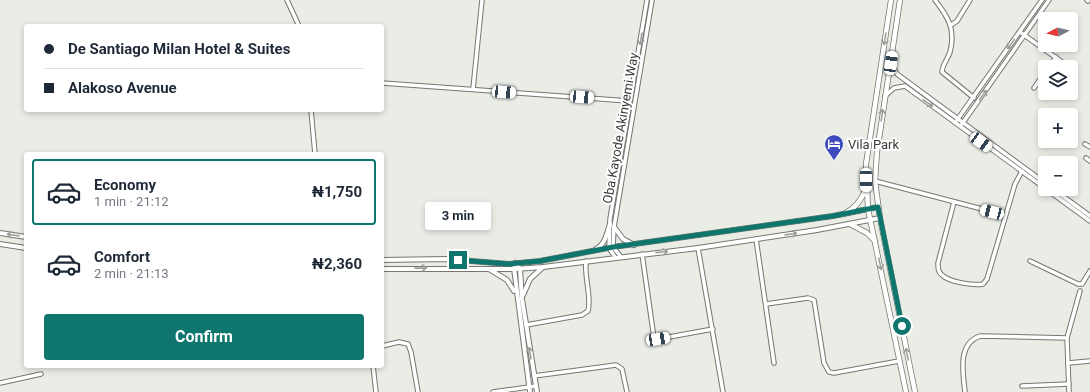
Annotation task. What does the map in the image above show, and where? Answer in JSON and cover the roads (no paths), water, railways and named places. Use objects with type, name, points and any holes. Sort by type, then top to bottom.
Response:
[{"type":"main road","points":[[891,0],[868,146],[866,189],[868,209],[906,392]]},
{"type":"main road","points":[[900,0],[877,152],[875,181],[880,218],[915,392]]},
{"type":"main road","points":[[844,214],[858,204],[866,189]]},
{"type":"main road","points":[[850,224],[867,233],[876,242]]},
{"type":"main road","points":[[895,338],[904,337]]},
{"type":"street","points":[[287,0],[298,24]]},
{"type":"street","points":[[473,89],[482,0]]},
{"type":"street","name":"Oba Kayode Akinyemi Way","points":[[611,247],[612,226],[630,101],[647,0]]},
{"type":"street","name":"Oba Kayode Akinyemi Way","points":[[612,226],[652,0]]},
{"type":"street","points":[[935,0],[949,19],[951,25],[950,52],[942,72],[974,98]]},
{"type":"street","points":[[951,25],[957,21],[970,0]]},
{"type":"street","points":[[956,120],[974,98],[1042,0]]},
{"type":"street","points":[[961,124],[1025,36],[1049,0]]},
{"type":"street","points":[[1020,32],[1060,60]]},
{"type":"street","points":[[891,63],[897,74],[1022,171],[1090,216]]},
{"type":"street","points":[[1034,88],[1038,82]]},
{"type":"street","points":[[384,83],[630,101]]},
{"type":"street","points":[[885,97],[894,88],[905,86],[956,120]]},
{"type":"street","points":[[311,112],[315,152]]},
{"type":"street","points":[[961,124],[1038,178]]},
{"type":"street","points":[[1085,144],[1090,147]]},
{"type":"street","points":[[1086,158],[1090,160]]},
{"type":"street","points":[[954,202],[938,263],[938,270],[944,277],[971,285],[983,284],[987,279],[1004,215],[1015,184],[1022,171]]},
{"type":"street","points":[[875,181],[1004,215]]},
{"type":"street","points":[[1061,196],[1090,221]]},
{"type":"street","points":[[384,260],[454,259],[509,264],[582,254],[611,247],[634,245],[844,214],[878,207]]},
{"type":"street","points":[[384,269],[517,269],[543,267],[698,248],[880,218]]},
{"type":"street","points":[[582,254],[599,248],[612,226],[623,239],[634,245]]},
{"type":"street","points":[[0,233],[24,237]]},
{"type":"street","points":[[756,239],[774,363]]},
{"type":"street","points":[[0,244],[24,248]]},
{"type":"street","points":[[611,247],[621,257]]},
{"type":"street","points":[[611,247],[615,257]]},
{"type":"street","points":[[698,248],[723,392]]},
{"type":"street","points":[[642,254],[654,338],[658,339],[713,330]]},
{"type":"street","points":[[1030,260],[1078,284],[1082,284],[1090,271]]},
{"type":"street","points":[[526,325],[582,315],[588,311],[589,306],[585,272],[586,261]]},
{"type":"street","points":[[515,263],[537,392]]},
{"type":"street","points":[[509,264],[517,269]]},
{"type":"street","points":[[522,299],[527,283],[543,267]]},
{"type":"street","points":[[488,269],[507,280],[516,297]]},
{"type":"street","points":[[517,269],[514,277],[516,297],[530,392]]},
{"type":"street","points":[[1069,392],[1067,338],[1080,291]]},
{"type":"street","points":[[766,304],[808,298],[814,300],[824,363],[829,372],[834,373],[899,361]]},
{"type":"street","points":[[965,392],[963,355],[970,342],[976,338],[1012,336],[1067,338]]},
{"type":"street","points":[[384,346],[399,342],[408,344],[411,352],[418,392]]},
{"type":"street","points":[[1068,363],[1090,361]]},
{"type":"street","points":[[534,376],[616,365],[622,369],[627,392]]},
{"type":"street","points":[[373,368],[376,392]]},
{"type":"street","points":[[0,383],[41,374]]},
{"type":"street","points":[[1022,386],[1069,384]]},
{"type":"street","points":[[493,392],[536,386]]},
{"type":"place","name":"Vila Park","points":[[834,161]]}]
